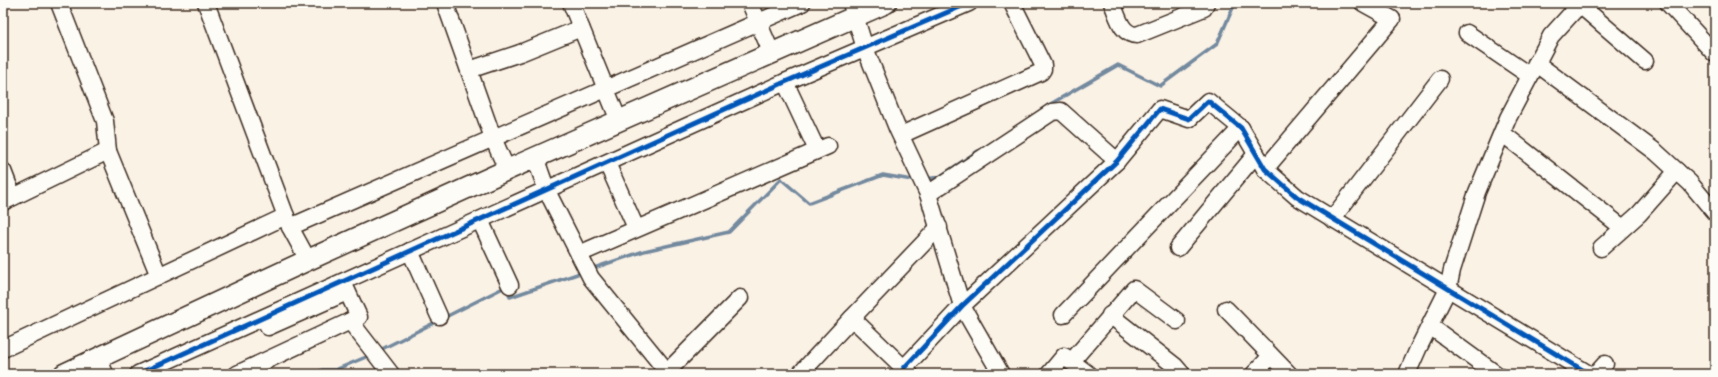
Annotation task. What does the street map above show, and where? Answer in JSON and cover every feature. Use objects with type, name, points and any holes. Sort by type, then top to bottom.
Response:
[{"type":"main road","points":[[64,374],[102,366],[308,260],[535,157],[772,54],[852,10],[886,3]]},
{"type":"street","points":[[59,3],[105,121],[108,151],[159,276]]},
{"type":"street","points":[[206,3],[288,221],[308,260]]},
{"type":"street","points":[[445,3],[493,138],[506,170]]},
{"type":"street","points":[[571,3],[619,121]]},
{"type":"street","points":[[750,3],[772,54]]},
{"type":"street","points":[[3,349],[159,276],[288,221],[493,138],[802,3]]},
{"type":"street","points":[[163,374],[345,286],[410,251],[547,191],[785,82],[969,3]]},
{"type":"street","points":[[901,135],[1043,70],[1043,65],[1012,3]]},
{"type":"street","points":[[1112,3],[1124,30],[1132,35],[1137,35],[1204,8],[1206,3]]},
{"type":"street","points":[[1265,169],[1392,19],[1363,3]]},
{"type":"street","points":[[1668,3],[1715,54]]},
{"type":"street","points":[[1407,374],[1448,289],[1452,270],[1477,192],[1502,133],[1551,36],[1580,4],[1645,61]]},
{"type":"street","points":[[852,10],[865,48],[901,135],[928,194],[962,306],[1001,374]]},
{"type":"street","points":[[469,70],[520,53],[581,28]]},
{"type":"street","points":[[1466,33],[1533,70],[1656,152],[1690,183],[1715,213]]},
{"type":"street","points":[[1332,219],[1440,79]]},
{"type":"street","points":[[585,266],[636,228],[822,148],[785,82]]},
{"type":"street","points":[[852,318],[907,371],[962,306],[1117,162],[1160,109],[1189,119],[1208,101],[1241,128],[1265,169],[1297,197],[1589,374]]},
{"type":"street","points":[[928,194],[1052,112],[1060,111],[1117,162]]},
{"type":"street","points":[[1063,315],[1241,128]]},
{"type":"street","points":[[1502,133],[1623,228]]},
{"type":"street","points":[[3,171],[8,199],[108,151]]},
{"type":"street","points":[[1178,248],[1256,154]]},
{"type":"street","points":[[535,157],[547,191],[585,266],[667,373],[740,298]]},
{"type":"street","points":[[607,163],[636,228]]},
{"type":"street","points":[[1601,248],[1638,214],[1677,171]]},
{"type":"street","points":[[480,220],[510,285]]},
{"type":"street","points":[[800,374],[939,228]]},
{"type":"street","points":[[410,251],[439,316]]},
{"type":"street","points":[[238,374],[359,317],[345,286]]},
{"type":"street","points":[[138,374],[345,286]]},
{"type":"street","points":[[1071,362],[1134,289],[1177,321]]},
{"type":"street","points":[[1226,309],[1289,374]]},
{"type":"street","points":[[1110,316],[1175,366],[1182,374]]},
{"type":"street","points":[[350,321],[391,374]]},
{"type":"street","points":[[1430,326],[1496,374]]},
{"type":"street","points":[[1049,374],[1064,356],[1088,374]]},
{"type":"street","points":[[1254,374],[1271,356]]},
{"type":"waterway","points":[[1047,106],[1118,65],[1160,86],[1217,44],[1235,3]]},
{"type":"waterway","points":[[926,179],[939,177],[978,151]]},
{"type":"waterway","points":[[591,269],[644,251],[729,232],[781,179],[809,203],[883,175],[918,181]]},
{"type":"waterway","points":[[378,351],[507,286],[510,297],[583,272]]},
{"type":"waterway","points":[[314,374],[322,370],[335,370],[366,357]]},
{"type":"cycle path","points":[[138,374],[785,82],[969,3]]},
{"type":"cycle path","points":[[904,368],[962,306],[1117,161],[1160,109],[1189,119],[1208,101],[1241,128],[1265,169],[1297,197],[1589,374]]}]
